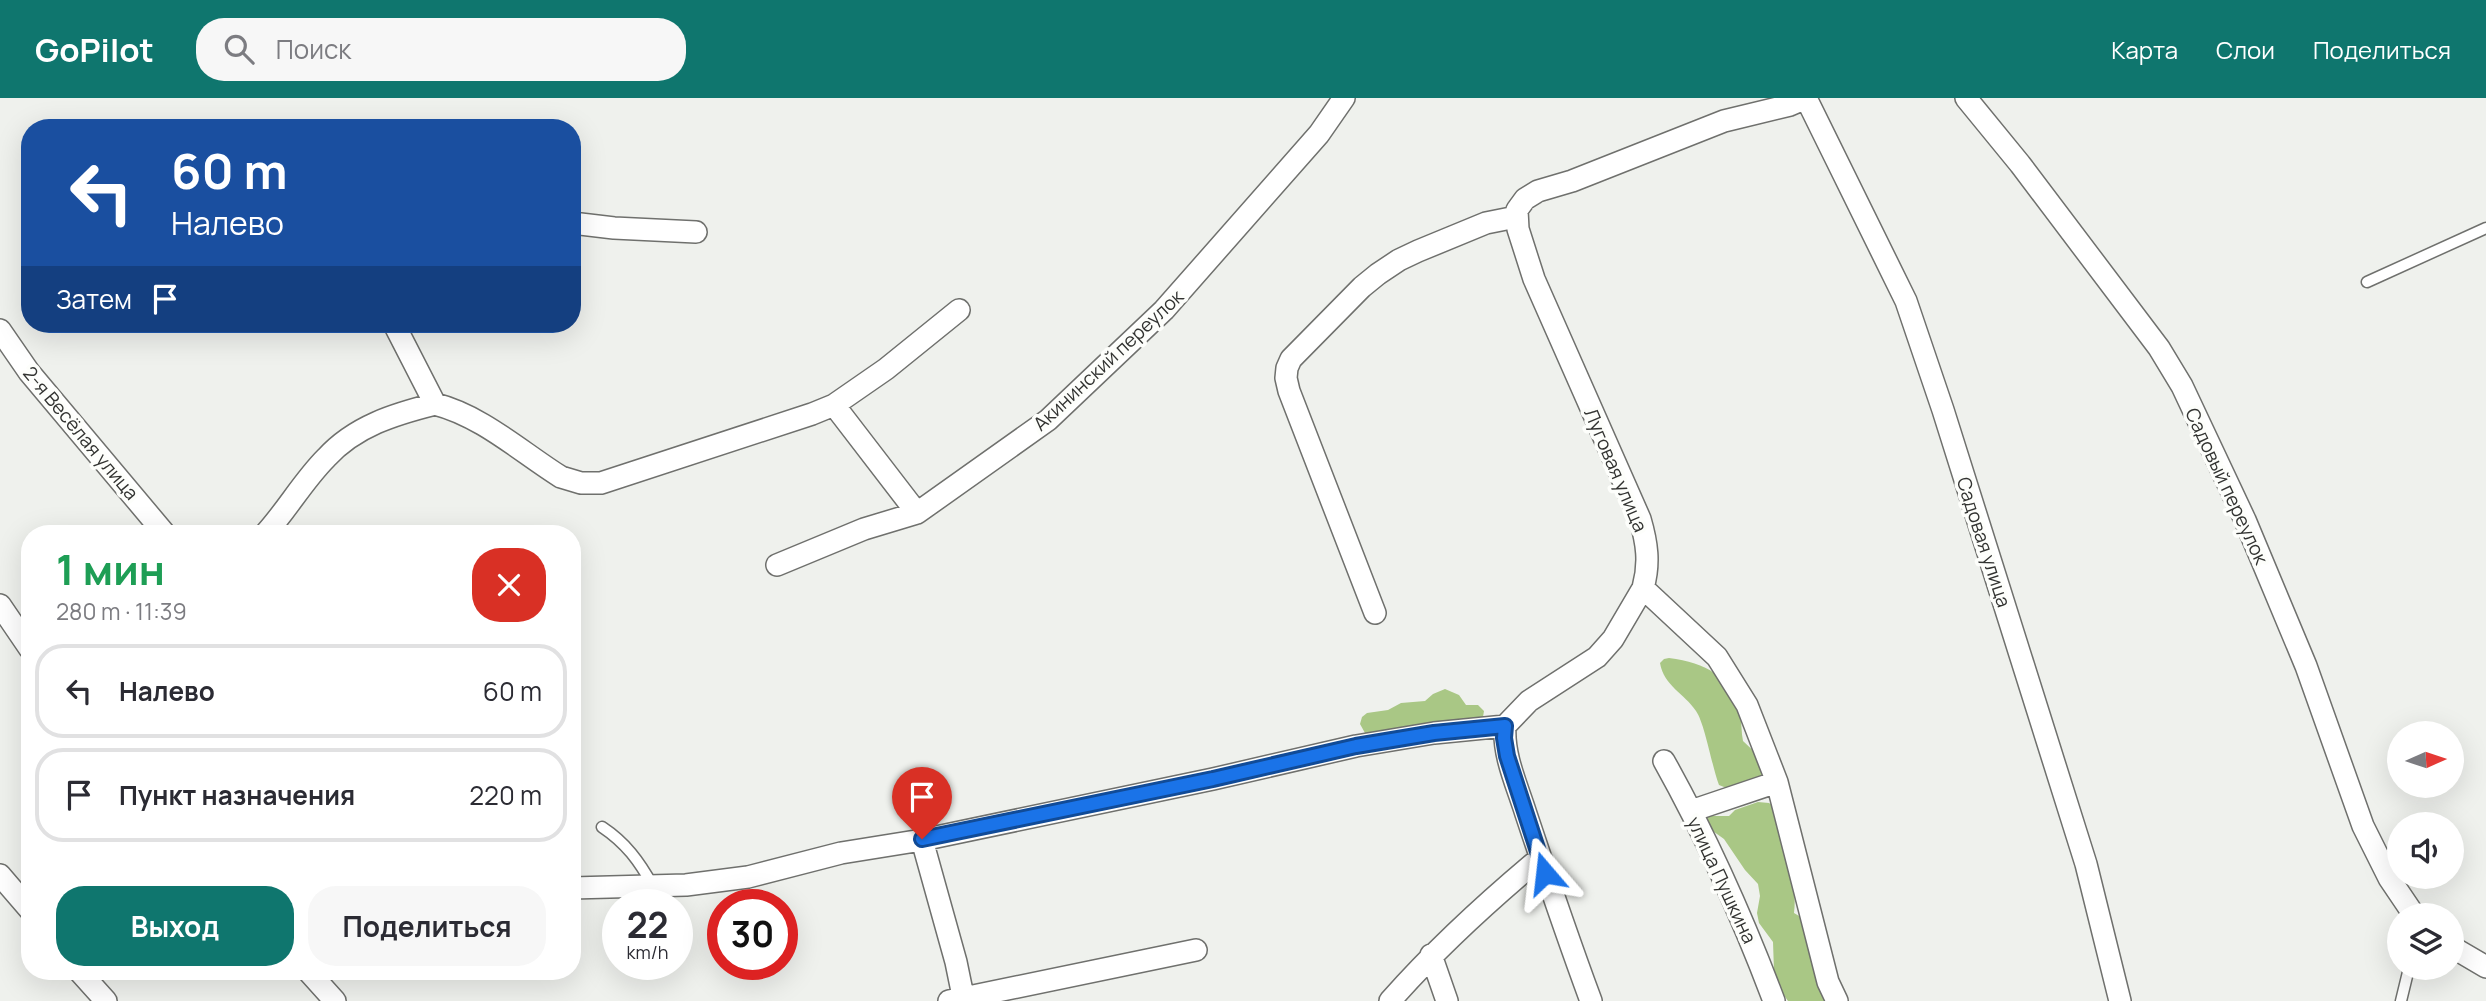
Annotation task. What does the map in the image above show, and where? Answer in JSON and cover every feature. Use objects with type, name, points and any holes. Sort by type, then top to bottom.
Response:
[{"type":"street","name":"Акининский переулок","points":[[777,565],[864,529],[917,513],[1048,420],[1147,328],[1311,143],[1344,98]]},
{"type":"street","points":[[1375,613],[1289,391],[1287,368],[1299,350],[1362,287],[1399,260],[1486,223],[1516,217],[1521,203],[1538,191],[1572,181],[1724,121],[1790,105],[1806,98]]},
{"type":"street","name":"Садовая улица","points":[[1806,98],[1906,301],[2086,864],[2120,1001]]},
{"type":"street","name":"Садовый переулок","points":[[1966,98],[2020,164],[2159,348],[2182,386],[2245,520],[2306,666],[2363,826],[2389,878],[2406,903]]},
{"type":"street","name":"Луговая улица","points":[[1516,217],[1534,279],[1640,519],[1647,554],[1643,588]]},
{"type":"street","points":[[581,224],[696,232]]},
{"type":"street","points":[[272,525],[326,458],[344,442],[383,419],[435,404],[459,413],[501,436],[561,477],[590,484],[634,473],[834,405],[886,369],[959,310]]},
{"type":"street","name":"2-я Весёлая улица","points":[[0,330],[29,372],[157,525]]},
{"type":"street","points":[[399,333],[435,404]]},
{"type":"street","points":[[834,405],[917,513]]},
{"type":"street","points":[[1591,1001],[1507,756],[1505,726],[1529,701],[1597,657],[1614,639],[1643,588],[1717,657],[1747,705],[1777,782],[1828,982],[1837,1001]]},
{"type":"street","points":[[0,605],[21,636]]},
{"type":"street","points":[[581,888],[686,885],[748,877],[841,853],[1213,779],[1356,746],[1434,733],[1505,726]]},
{"type":"street","name":"улица Пушкина","points":[[1664,761],[1691,811],[1754,948],[1774,1001]]},
{"type":"street","points":[[1691,811],[1777,782]]},
{"type":"street","points":[[922,839],[956,962],[959,1000],[1196,950]]},
{"type":"street","points":[[1390,1001],[1431,955],[1480,908],[1540,858]]},
{"type":"street","points":[[0,875],[21,900]]},
{"type":"street","points":[[2464,954],[2486,967]]},
{"type":"street","points":[[1431,955],[1447,1001]]},
{"type":"street","points":[[87,980],[106,1001]]},
{"type":"street","points":[[316,980],[335,1001]]},
{"type":"lane","points":[[2367,282],[2486,228]]},
{"type":"lane","points":[[602,827],[629,848],[653,886]]},
{"type":"lane","points":[[2400,1001],[2406,980]]},
{"type":"green space","points":[[1669,658],[1695,663],[1715,673],[1723,681],[1730,690],[1740,715],[1743,741],[1761,758],[1766,775],[1729,789],[1719,785],[1696,711],[1670,684],[1662,671],[1660,663]]},
{"type":"green space","points":[[1445,689],[1459,695],[1466,705],[1478,705],[1484,711],[1483,717],[1374,736],[1365,733],[1360,724],[1367,713],[1388,710],[1401,703],[1425,701]]},
{"type":"green space","points":[[1758,802],[1769,803],[1776,808],[1781,842],[1794,887],[1794,913],[1806,920],[1825,1001],[1788,1001],[1779,988],[1774,971],[1773,942],[1759,923],[1758,884],[1724,839],[1710,829],[1706,822],[1708,816],[1729,816],[1735,810]]},
{"type":"route","points":[[922,839],[1213,779],[1356,746],[1434,733],[1505,726],[1507,756],[1545,873]]}]
